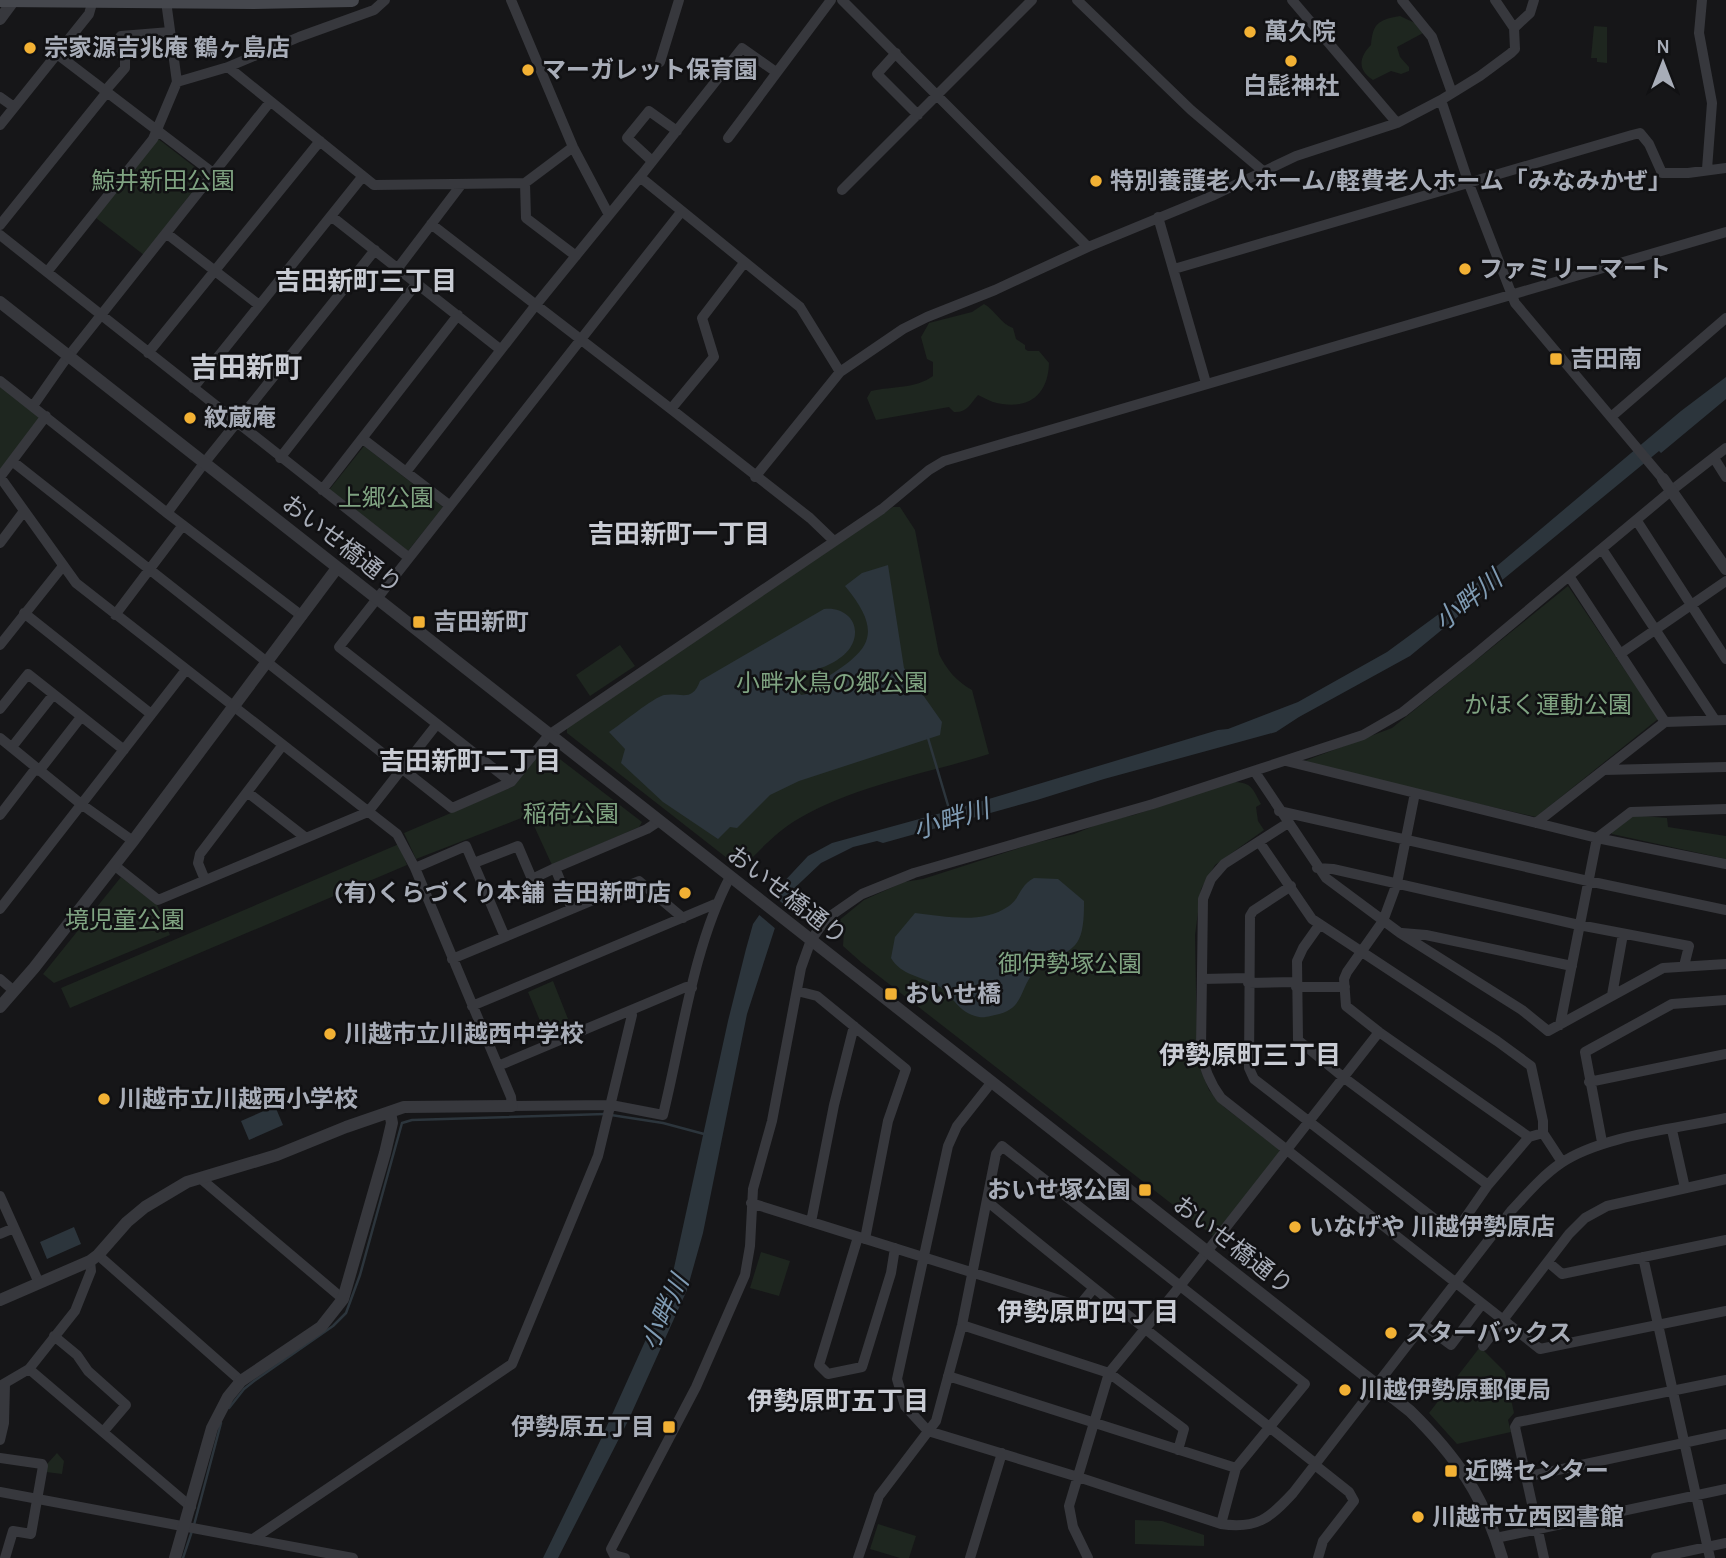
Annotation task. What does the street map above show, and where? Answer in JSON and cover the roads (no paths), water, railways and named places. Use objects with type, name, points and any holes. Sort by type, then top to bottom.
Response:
[{"type":"main road","points":[[0,1],[352,0]]},
{"type":"street","points":[[0,19],[14,0]]},
{"type":"street","points":[[0,125],[89,14],[93,0]]},
{"type":"street","points":[[177,82],[228,66],[374,10],[385,0]]},
{"type":"street","points":[[511,0],[573,147],[608,215]]},
{"type":"street","points":[[660,62],[679,0]]},
{"type":"street","points":[[727,138],[831,0]]},
{"type":"street","points":[[842,0],[1088,247]]},
{"type":"street","points":[[842,190],[1032,0]]},
{"type":"street","points":[[1077,0],[1191,110],[1263,171]]},
{"type":"street","points":[[1402,0],[1432,37],[1452,93]]},
{"type":"street","points":[[755,477],[840,372],[903,329],[1296,156],[1397,123],[1480,76],[1515,49],[1514,28],[1495,0]]},
{"type":"street","points":[[1514,28],[1531,13],[1534,0]]},
{"type":"street","points":[[1702,0],[1699,33],[1712,103],[1707,169]]},
{"type":"street","points":[[47,272],[157,131],[177,82],[166,1]]},
{"type":"street","points":[[1295,1],[1397,123]]},
{"type":"street","points":[[0,225],[124,68],[125,58],[113,47],[121,36],[170,32]]},
{"type":"street","points":[[406,472],[742,48],[776,72]]},
{"type":"street","points":[[896,53],[877,74],[918,115]]},
{"type":"street","points":[[57,54],[213,173]]},
{"type":"street","points":[[228,66],[374,185],[525,183],[573,147]]},
{"type":"street","points":[[0,97],[14,107]]},
{"type":"street","points":[[1441,100],[1469,184],[1515,303],[1663,478],[1726,569]]},
{"type":"street","points":[[33,406],[68,356],[270,102]]},
{"type":"street","points":[[653,162],[627,138],[649,111],[677,131]]},
{"type":"street","points":[[1174,269],[1640,133],[1662,173],[1726,168]]},
{"type":"street","points":[[149,353],[320,141]]},
{"type":"street","points":[[193,388],[363,176]]},
{"type":"street","points":[[640,177],[800,307],[840,372]]},
{"type":"street","points":[[525,183],[526,218],[576,256]]},
{"type":"street","points":[[398,268],[461,185]]},
{"type":"street","points":[[511,782],[339,647],[681,212]]},
{"type":"street","points":[[331,216],[501,350]]},
{"type":"street","points":[[1158,217],[1206,383]]},
{"type":"street","points":[[431,224],[810,518],[834,541]]},
{"type":"street","points":[[12,461],[452,808],[511,782],[549,735],[897,498],[929,470],[944,461],[1726,232]]},
{"type":"street","points":[[166,233],[259,305]]},
{"type":"street","points":[[0,235],[408,557]]},
{"type":"street","points":[[167,513],[375,250]]},
{"type":"street","points":[[671,409],[714,357],[702,318],[744,263]]},
{"type":"street","points":[[280,458],[416,283]]},
{"type":"street","name":"おいせ橋通り","points":[[0,302],[1377,1385],[1429,1430],[1460,1465],[1480,1498],[1502,1558]]},
{"type":"street","points":[[323,490],[458,315]]},
{"type":"street","points":[[1613,419],[1726,317]]},
{"type":"street","points":[[0,381],[302,616]]},
{"type":"street","points":[[46,416],[0,477],[76,583],[185,671],[397,834],[415,868],[498,1066],[512,1106]]},
{"type":"street","points":[[363,439],[449,505]]},
{"type":"street","points":[[625,1558],[614,1555],[611,1549],[695,1387],[745,1275],[750,1246],[751,1203],[772,1121],[807,937],[826,919],[862,894],[888,883],[1255,772],[1363,735],[1385,723],[1472,657],[1726,448]]},
{"type":"street","points":[[1714,458],[1726,477]]},
{"type":"street","points":[[0,542],[24,511]]},
{"type":"street","points":[[1637,521],[1726,659]]},
{"type":"street","points":[[115,615],[183,524]]},
{"type":"street","points":[[1602,549],[1655,630],[1720,720]]},
{"type":"street","points":[[1,641],[63,566]]},
{"type":"street","points":[[0,1007],[114,865],[338,568]]},
{"type":"street","points":[[1569,576],[1665,722]]},
{"type":"street","points":[[1620,654],[1726,581]]},
{"type":"street","points":[[24,613],[151,713]]},
{"type":"street","points":[[0,907],[185,671]]},
{"type":"street","points":[[0,709],[28,674],[124,750]]},
{"type":"street","points":[[12,747],[53,695]]},
{"type":"street","points":[[0,815],[81,717]]},
{"type":"street","points":[[1536,823],[1665,722],[1720,720]]},
{"type":"street","points":[[114,865],[158,900],[368,812],[437,724]]},
{"type":"street","points":[[0,738],[81,804],[132,841]]},
{"type":"street","points":[[205,880],[198,863],[200,854],[282,746]]},
{"type":"street","points":[[1286,761],[1597,838],[1726,864]]},
{"type":"street","points":[[1604,770],[1726,766]]},
{"type":"street","points":[[1255,772],[1326,878],[1399,933],[1522,1010],[1548,1031],[1663,968],[1726,964]]},
{"type":"street","points":[[247,792],[306,838]]},
{"type":"street","points":[[1415,793],[1397,883],[1383,920],[1347,972],[1346,1006],[1529,1137]]},
{"type":"street","points":[[1560,1024],[1597,838],[1631,812],[1726,809]]},
{"type":"street","points":[[1279,811],[1726,910]]},
{"type":"street","points":[[474,863],[518,846],[532,879],[647,829],[659,821]]},
{"type":"street","points":[[1288,823],[1224,864],[1211,879],[1203,899],[1201,1048],[1203,1062],[1221,1098],[1540,1349],[1726,1311]]},
{"type":"street","points":[[1260,843],[1292,886],[1312,919],[1531,1066],[1544,1133],[1562,1162]]},
{"type":"street","points":[[415,868],[466,846],[505,937]]},
{"type":"street","points":[[1317,868],[1333,869],[1579,925],[1689,946],[1685,966]]},
{"type":"street","points":[[555,869],[572,909]]},
{"type":"street","points":[[452,959],[639,881],[683,918]]},
{"type":"street","points":[[0,1300],[94,1258],[127,1222],[187,1182],[277,1155],[390,1112],[414,1106],[611,1105],[663,1115],[692,988],[716,904],[735,881]]},
{"type":"street","points":[[1292,886],[1253,911],[1250,916],[1250,1073],[1254,1079],[1454,1234],[1488,1185],[1529,1137],[1544,1133]]},
{"type":"street","points":[[472,1006],[716,904]]},
{"type":"street","points":[[1320,924],[1299,955],[1296,984],[1297,1040],[1488,1185]]},
{"type":"street","points":[[1399,933],[1426,935],[1572,965]]},
{"type":"street","points":[[1612,995],[1623,934]]},
{"type":"street","points":[[0,979],[14,990]]},
{"type":"street","points":[[1202,979],[1345,987]]},
{"type":"street","points":[[498,1066],[686,987],[692,988]]},
{"type":"street","points":[[797,991],[817,996],[906,1069],[888,1121],[861,1238],[819,1365],[828,1374],[862,1367],[891,1273],[895,1248]]},
{"type":"street","points":[[1602,1142],[1585,1052],[1672,1004],[1726,1000]]},
{"type":"street","points":[[253,1539],[512,1364],[591,1177],[604,1139],[631,1011]]},
{"type":"street","points":[[811,1222],[834,1105],[854,1026]]},
{"type":"street","points":[[1088,1558],[1073,1527],[1069,1506],[1109,1373],[1379,1032]]},
{"type":"street","points":[[1590,1082],[1726,1054]]},
{"type":"street","points":[[991,1083],[951,1134],[897,1379],[905,1406],[928,1431],[1221,1524],[1239,1526],[1264,1520],[1276,1512],[1511,1211],[1545,1175],[1562,1162],[1602,1142],[1726,1118]]},
{"type":"street","points":[[175,1558],[212,1428],[222,1407],[241,1381],[321,1327],[343,1299],[393,1123],[390,1112]]},
{"type":"street","points":[[1672,1130],[1685,1188]]},
{"type":"street","points":[[858,1558],[879,1496],[936,1421],[962,1325],[996,1154],[1002,1146],[1305,1384],[1236,1468],[1221,1524]]},
{"type":"street","points":[[200,1178],[343,1299]]},
{"type":"street","points":[[1483,1346],[1569,1234],[1594,1213],[1618,1202],[1726,1179]]},
{"type":"street","points":[[0,1196],[39,1283]]},
{"type":"street","points":[[988,1202],[1349,1492],[1354,1502],[1323,1541],[1318,1558]]},
{"type":"street","points":[[751,1203],[1079,1306],[1093,1289]]},
{"type":"street","points":[[0,1234],[14,1228]]},
{"type":"street","points":[[1548,1262],[1562,1274],[1726,1240]]},
{"type":"street","points":[[1643,1257],[1709,1553]]},
{"type":"street","points":[[0,1440],[4,1423],[2,1385],[29,1369],[75,1311],[82,1298],[94,1258]]},
{"type":"street","points":[[94,1258],[241,1381]]},
{"type":"street","points":[[1423,1325],[1451,1345],[1482,1304]]},
{"type":"street","points":[[962,1325],[1109,1373],[1184,1429],[1178,1450]]},
{"type":"street","points":[[54,1336],[77,1355],[88,1371],[126,1405],[103,1432]]},
{"type":"street","points":[[29,1369],[191,1507]]},
{"type":"street","points":[[948,1376],[1236,1468]]},
{"type":"street","points":[[1544,1558],[1515,1427],[1518,1422],[1726,1380]]},
{"type":"street","points":[[1525,1477],[1726,1434]]},
{"type":"street","points":[[970,1558],[1002,1453]]},
{"type":"street","points":[[0,1458],[42,1464],[32,1534],[0,1529]]},
{"type":"street","points":[[1496,1538],[1726,1489]]},
{"type":"street","points":[[0,1492],[353,1558]]},
{"type":"street","points":[[5,1558],[13,1531]]},
{"type":"street","points":[[1656,1558],[1709,1553],[1726,1543]]},
{"type":"water","name":"小畔川","points":[[1726,377],[1726,399],[1410,656],[1276,732],[883,843],[877,841],[853,847],[821,863],[785,897],[747,1014],[703,1233],[687,1290],[628,1421],[558,1558],[543,1558],[601,1439],[670,1286],[728,1021],[753,924],[779,887],[808,856],[832,843],[1228,729],[1298,702],[1387,652],[1447,608],[1681,411]]},
{"type":"water","points":[[888,565],[904,668],[942,722],[940,735],[799,781],[770,795],[737,828],[730,827],[718,839],[663,802],[621,763],[625,749],[609,732],[645,706],[664,695],[690,694],[700,681],[824,609],[840,611],[851,619],[854,625],[854,640],[846,653],[835,661],[815,670],[802,670],[796,675],[793,683],[801,695],[812,692],[818,683],[848,663],[865,643],[868,632],[866,619],[845,586],[862,573]]},
{"type":"water","points":[[1034,878],[1058,879],[1084,901],[1082,930],[1075,945],[1036,970],[1017,1003],[1005,1012],[983,1017],[971,1015],[942,989],[905,972],[891,958],[895,937],[915,913],[963,918],[987,916],[1009,906],[1025,884]]},
{"type":"water","points":[[275,1106],[283,1125],[249,1140],[241,1121]]},
{"type":"water","points":[[74,1227],[81,1244],[47,1259],[40,1242]]},
{"type":"waterway","name":"小畔川","points":[[928,738],[950,812]]},
{"type":"waterway","points":[[229,1408],[244,1389],[333,1326],[346,1313],[360,1275],[402,1123],[412,1120],[605,1114]]},
{"type":"waterway","points":[[611,1115],[663,1123],[704,1134]]},
{"type":"waterway","points":[[194,1525],[221,1423]]},
{"type":"waterway","points":[[183,1558],[192,1531]]},
{"type":"place","name":"萬久院","points":[[1250,32]]},
{"type":"place","name":"宗家源吉兆庵 鶴ヶ島店","points":[[30,48]]},
{"type":"place","name":"白髭神社","points":[[1291,61]]},
{"type":"place","name":"マーガレット保育園","points":[[528,70]]},
{"type":"place","name":"特別養護老人ホーム/軽費老人ホーム「みなみかぜ」","points":[[1096,181]]},
{"type":"place","name":"ファミリーマート","points":[[1465,269]]},
{"type":"place","name":"吉田南","points":[[1556,359]]},
{"type":"place","name":"紋蔵庵","points":[[190,418]]},
{"type":"place","name":"吉田新町","points":[[419,622]]},
{"type":"place","name":"(有)くらづくり本舗 吉田新町店","points":[[685,893]]},
{"type":"place","name":"おいせ橋","points":[[891,994]]},
{"type":"place","name":"川越市立川越西中学校","points":[[330,1034]]},
{"type":"place","name":"川越市立川越西小学校","points":[[104,1099]]},
{"type":"place","name":"おいせ塚公園","points":[[1145,1190]]},
{"type":"place","name":"いなげや 川越伊勢原店","points":[[1295,1227]]},
{"type":"place","name":"スターバックス","points":[[1391,1333]]},
{"type":"place","name":"川越伊勢原郵便局","points":[[1345,1390]]},
{"type":"place","name":"伊勢原五丁目","points":[[669,1427]]},
{"type":"place","name":"近隣センター","points":[[1451,1471]]},
{"type":"place","name":"川越市立西図書館","points":[[1418,1517]]},
{"type":"district","name":"吉田新町三丁目","points":[[366,281]]},
{"type":"district","name":"吉田新町","points":[[246,367]]},
{"type":"district","name":"吉田新町一丁目","points":[[679,534]]},
{"type":"district","name":"吉田新町二丁目","points":[[470,761]]},
{"type":"district","name":"伊勢原町三丁目","points":[[1250,1055]]},
{"type":"district","name":"伊勢原町四丁目","points":[[1088,1312]]},
{"type":"district","name":"伊勢原町五丁目","points":[[838,1401]]},
{"type":"park label","name":"鯨井新田公園","points":[[163,181]]},
{"type":"park label","name":"上郷公園","points":[[386,498]]},
{"type":"park label","name":"小畔水鳥の郷公園","points":[[832,683]]},
{"type":"park label","name":"かほく運動公園","points":[[1548,705]]},
{"type":"park label","name":"稲荷公園","points":[[571,814]]},
{"type":"park label","name":"境児童公園","points":[[125,920]]},
{"type":"park label","name":"御伊勢塚公園","points":[[1070,964]]}]
